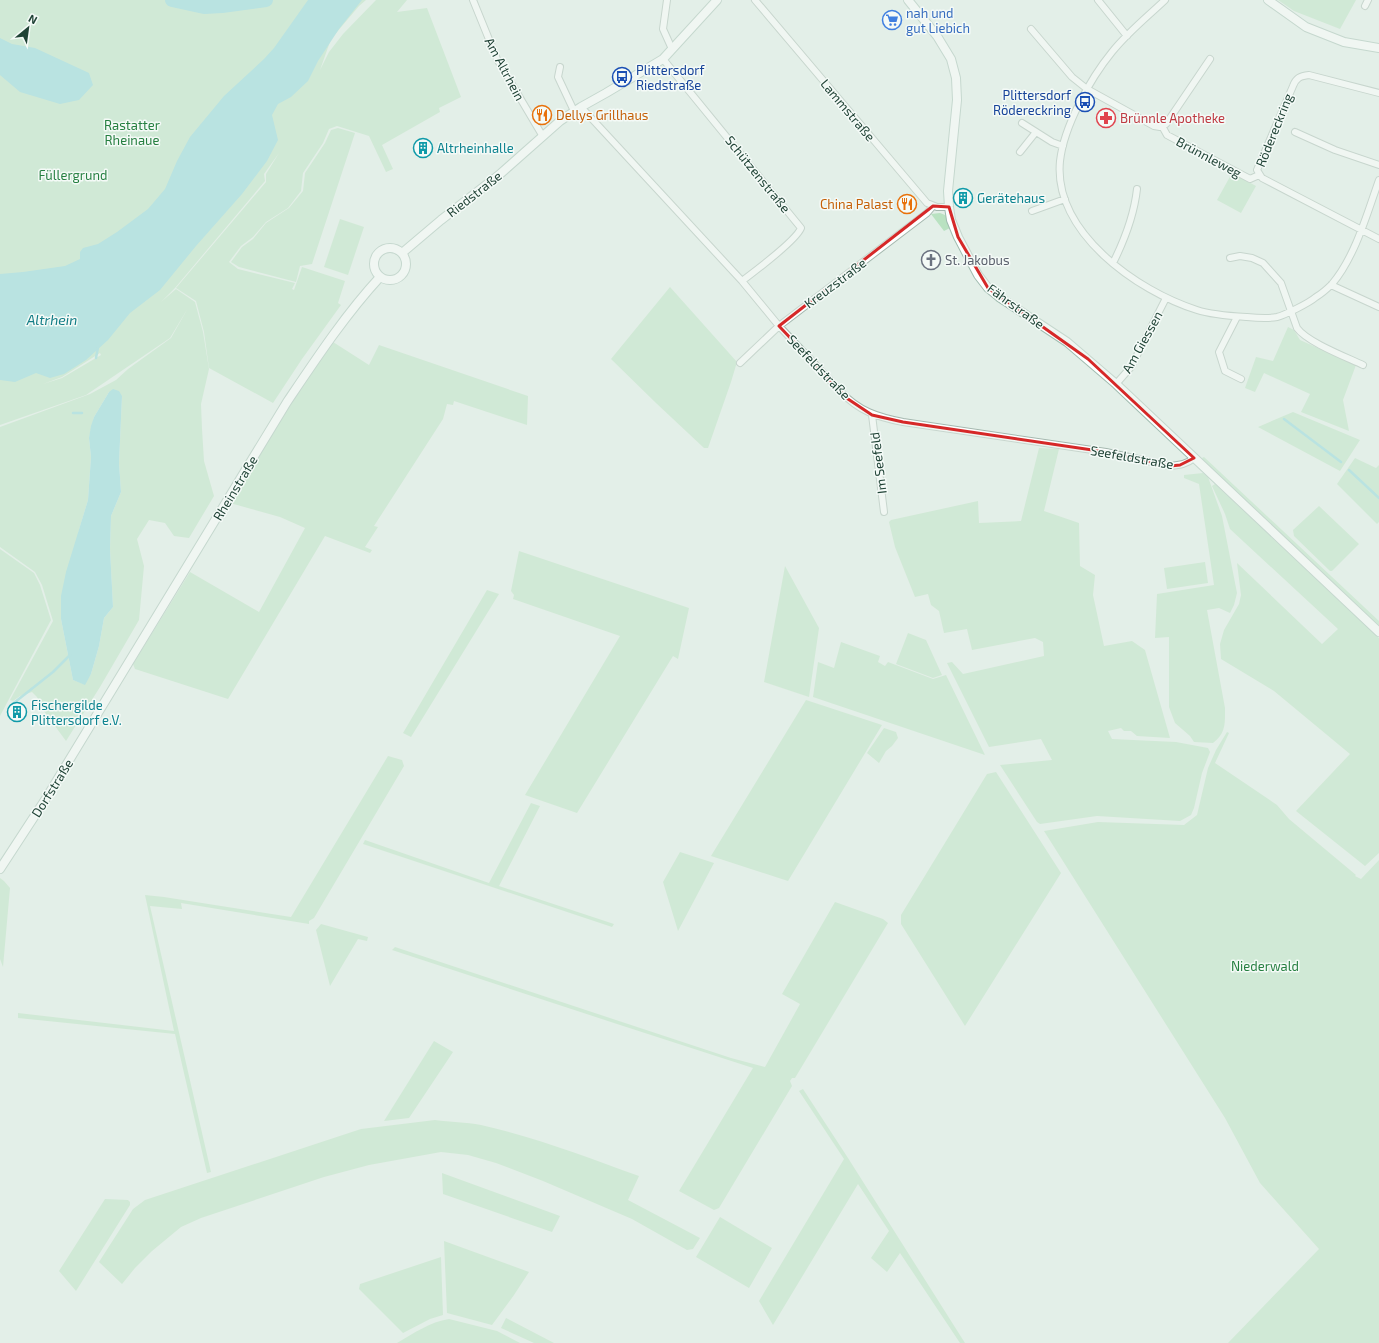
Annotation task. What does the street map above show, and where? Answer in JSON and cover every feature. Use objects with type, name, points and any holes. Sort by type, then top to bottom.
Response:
[{"type":"main road","name":"Riedstraße","points":[[402,253],[440,220],[499,176],[542,135],[578,109],[663,59],[717,0]]},
{"type":"main road","name":"Fährstraße","points":[[908,0],[937,36],[951,59],[956,78],[957,100],[948,191],[951,220],[972,266],[988,288],[999,297],[1067,342],[1116,384],[1379,632]]},
{"type":"main road","points":[[1268,0],[1306,27],[1344,42],[1379,48]]},
{"type":"main road","points":[[388,248],[395,249],[402,253],[406,263],[406,268],[400,277],[388,280],[380,277],[374,266],[377,255],[388,248]]},
{"type":"main road","name":"Rheinstraße","points":[[102,707],[287,402],[322,350],[367,291],[380,277]]},
{"type":"main road","name":"Dorfstraße","points":[[0,869],[45,800],[102,707]]},
{"type":"street","name":"Am Altrhein","points":[[473,0],[497,59],[542,135]]},
{"type":"street","points":[[667,0],[663,29],[672,49]]},
{"type":"street","name":"Lammstraße","points":[[755,0],[927,203],[934,206]]},
{"type":"street","points":[[1098,0],[1127,36]]},
{"type":"street","points":[[1165,0],[1112,52],[1087,90],[1080,102],[1063,146],[1060,161],[1062,187],[1065,199],[1080,228],[1096,248],[1113,263],[1135,281],[1166,298],[1197,310],[1237,317],[1262,318],[1278,316],[1314,299],[1331,285],[1346,263],[1361,230],[1379,180]]},
{"type":"street","points":[[1031,29],[1072,77],[1087,90],[1154,126],[1160,127],[1166,124],[1210,59]]},
{"type":"street","name":"Schützenstraße","points":[[663,59],[801,228],[800,232],[789,243],[742,281]]},
{"type":"street","points":[[560,67],[558,77],[578,109]]},
{"type":"street","name":"Rödereckring","points":[[1379,93],[1309,75],[1298,78],[1257,167],[1259,175],[1262,178],[1379,239]]},
{"type":"street","name":"Seefeldstraße","points":[[578,109],[742,281],[779,326],[848,399],[872,415],[903,422],[1106,452],[1170,466],[1180,465],[1189,462],[1194,458]]},
{"type":"street","points":[[1022,123],[1052,142],[1063,146]]},
{"type":"street","name":"Brünnleweg","points":[[1162,126],[1167,135],[1250,179],[1259,175]]},
{"type":"street","points":[[1020,152],[1036,132]]},
{"type":"street","points":[[1295,132],[1336,150],[1379,165]]},
{"type":"street","points":[[1113,263],[1129,228],[1137,189]]},
{"type":"street","points":[[1032,211],[1065,199]]},
{"type":"street","points":[[934,206],[949,207]]},
{"type":"street","name":"Kreuzstraße","points":[[740,363],[779,326],[927,213],[934,206]]},
{"type":"street","points":[[1230,258],[1240,256],[1252,258],[1263,263],[1281,283],[1297,328],[1301,333],[1310,339],[1363,365]]},
{"type":"street","points":[[1331,285],[1379,307]]},
{"type":"street","name":"Am Giessen","points":[[1116,384],[1131,366],[1166,298]]},
{"type":"street","points":[[1237,317],[1218,352],[1225,371],[1241,380]]},
{"type":"street","name":"Im Seefeld","points":[[872,415],[884,512]]},
{"type":"highlighted area","points":[[933,206],[949,207],[958,237],[988,288],[1088,359],[1194,458],[1180,465],[1170,466],[1106,452],[903,422],[872,415],[848,399],[779,326]]},
{"type":"green space","points":[[0,0],[366,0],[359,6],[331,39],[320,70],[329,52],[343,34],[376,0],[407,0],[397,12],[427,8],[461,97],[439,108],[440,112],[382,145],[393,169],[386,172],[369,136],[337,126],[329,129],[323,143],[303,173],[301,191],[288,208],[266,222],[253,237],[241,246],[229,262],[238,269],[295,283],[292,289],[294,290],[302,267],[345,281],[338,303],[341,305],[302,359],[273,403],[209,368],[204,332],[196,301],[176,288],[266,182],[266,174],[279,153],[264,174],[265,181],[175,288],[161,302],[176,289],[195,302],[203,332],[209,369],[201,404],[204,461],[214,496],[189,538],[174,536],[165,523],[149,520],[137,539],[144,566],[139,620],[100,687],[66,741],[41,707],[37,697],[32,692],[20,696],[13,701],[10,700],[53,621],[42,585],[35,572],[0,547],[0,427],[90,394],[116,380],[128,369],[171,338],[188,308],[170,338],[86,395],[0,425]],"holes":[[[100,353],[101,355],[62,378],[43,384],[62,377]],[[109,392],[122,396],[119,463],[121,492],[111,516],[110,549],[113,607],[104,618],[99,646],[91,674],[84,684],[73,680],[61,619],[79,530],[88,500],[91,457],[89,438],[94,417]]]},
{"type":"green space","points":[[1278,0],[1356,0],[1340,29],[1294,11]]},
{"type":"green space","points":[[338,128],[355,133],[312,264],[300,266],[296,282],[239,267],[231,262],[242,247],[253,239],[266,223],[289,208],[303,191],[305,173],[325,143],[331,130]]},
{"type":"green space","points":[[1232,173],[1256,186],[1241,213],[1217,200]]},
{"type":"green space","points":[[940,213],[945,215],[949,221],[950,228],[944,231],[931,214]]},
{"type":"green space","points":[[340,219],[364,227],[348,275],[324,267]]},
{"type":"green space","points":[[670,287],[737,362],[708,448],[704,448],[611,359]]},
{"type":"green space","points":[[1288,327],[1294,330],[1300,340],[1356,365],[1343,400],[1349,431],[1301,412],[1310,394],[1264,373],[1255,392],[1245,388],[1256,357],[1273,361]]},
{"type":"green space","points":[[333,342],[369,365],[379,345],[528,396],[527,425],[454,401],[453,405],[447,404],[443,419],[374,526],[378,527],[365,547],[372,550],[370,553],[325,536],[228,699],[135,669],[133,664],[190,572],[259,612],[305,528],[280,517],[230,503],[283,414]]},
{"type":"green space","points":[[1293,412],[1360,440],[1340,471],[1258,427]]},
{"type":"green space","points":[[1039,448],[1059,449],[1044,511],[1079,523],[1080,566],[1095,575],[1093,595],[1104,646],[1132,641],[1145,650],[1170,738],[1137,736],[1131,731],[1124,731],[1121,728],[1108,731],[1112,739],[1176,742],[1208,748],[1210,752],[1202,773],[1191,815],[1180,821],[1097,816],[1040,824],[1037,822],[1000,765],[1052,760],[1041,739],[989,747],[947,663],[952,662],[963,674],[1044,656],[1043,642],[1035,638],[972,650],[967,629],[944,633],[939,611],[931,605],[928,594],[915,597],[895,547],[889,522],[891,520],[978,501],[979,523],[1021,521]]},
{"type":"green space","points":[[1204,457],[1379,621],[1379,626],[1203,460],[1202,458]]},
{"type":"green space","points":[[1355,458],[1376,468],[1379,465],[1379,522],[1377,524],[1337,484]]},
{"type":"green space","points":[[1203,473],[1208,477],[1222,516],[1237,593],[1230,613],[1219,608],[1207,610],[1225,708],[1225,723],[1223,732],[1213,743],[1194,742],[1190,736],[1175,723],[1169,707],[1169,637],[1155,638],[1157,594],[1214,585],[1199,484],[1184,478],[1184,475]]},
{"type":"green space","points":[[1215,484],[1379,638],[1379,853],[1365,866],[1296,811],[1350,754],[1274,691],[1221,659],[1220,644],[1224,630],[1239,604],[1241,595],[1237,563],[1322,644],[1338,629],[1230,529],[1212,486]]},
{"type":"green space","points":[[1319,506],[1359,544],[1332,571],[1330,571],[1294,536],[1293,530]]},
{"type":"green space","points":[[0,549],[34,573],[40,585],[51,620],[0,716]]},
{"type":"green space","points":[[519,551],[689,608],[678,659],[673,656],[577,813],[525,795],[620,636],[513,599],[514,595],[511,591]]},
{"type":"green space","points":[[1205,562],[1208,583],[1167,589],[1164,568]]},
{"type":"green space","points":[[785,566],[819,628],[809,697],[764,682]]},
{"type":"green space","points":[[487,590],[499,594],[411,737],[403,733]]},
{"type":"green space","points":[[908,633],[926,640],[942,675],[933,678],[896,664]]},
{"type":"green space","points":[[841,642],[880,656],[878,662],[885,666],[888,662],[933,679],[946,675],[985,755],[813,697],[818,662],[834,668]]},
{"type":"green space","points":[[806,700],[882,725],[788,881],[711,856]]},
{"type":"green space","points":[[884,728],[896,732],[898,738],[886,751],[879,763],[867,753]]},
{"type":"green space","name":"Niederwald","points":[[1227,732],[1229,733],[1215,763],[1277,805],[1289,819],[1356,875],[1355,876],[1361,879],[1379,860],[1379,1343],[1228,1343],[1319,1249],[1260,1183],[1225,1118],[1044,831],[1098,822],[1184,825],[1197,815],[1208,768],[1216,750]]},
{"type":"green space","points":[[388,756],[402,760],[404,766],[314,918],[309,921],[309,924],[181,903],[182,909],[150,906],[211,1172],[207,1173],[175,1034],[18,1018],[18,1013],[174,1031],[145,895],[291,917]]},
{"type":"green space","points":[[996,772],[1061,873],[965,1026],[901,924],[901,915],[987,774]]},
{"type":"green space","points":[[531,803],[540,806],[499,886],[614,924],[612,927],[363,844],[365,840],[489,883]]},
{"type":"green space","points":[[680,852],[714,863],[678,931],[663,882]]},
{"type":"green space","points":[[0,878],[10,888],[3,967],[0,959]]},
{"type":"green space","points":[[835,902],[883,919],[888,923],[795,1078],[792,1078],[790,1081],[792,1086],[719,1208],[714,1210],[679,1191],[753,1068],[392,950],[395,947],[731,1058],[765,1067],[800,1004],[782,994]]},
{"type":"green space","points":[[321,924],[368,937],[367,941],[358,939],[330,986],[316,930]]},
{"type":"green space","points":[[434,1041],[453,1052],[409,1118],[384,1121]]},
{"type":"green space","points":[[803,1089],[965,1343],[960,1343],[900,1253],[887,1272],[871,1258],[889,1231],[858,1184],[773,1325],[759,1301],[844,1159],[799,1091]]},
{"type":"green space","points":[[435,1120],[475,1124],[521,1135],[639,1176],[628,1200],[700,1238],[693,1249],[687,1250],[632,1219],[543,1181],[496,1163],[468,1155],[441,1152],[369,1165],[324,1177],[201,1218],[181,1227],[152,1251],[122,1284],[99,1262],[133,1209],[145,1200],[361,1129]]},
{"type":"green space","points":[[442,1173],[560,1216],[552,1232],[443,1194]]},
{"type":"green space","points":[[105,1199],[128,1200],[130,1205],[76,1291],[59,1271]]},
{"type":"green space","points":[[720,1217],[772,1248],[749,1288],[696,1257]]},
{"type":"green space","points":[[444,1241],[529,1272],[492,1325],[447,1313]]},
{"type":"green space","points":[[441,1257],[443,1315],[430,1319],[403,1333],[359,1289],[360,1284]]},
{"type":"green space","points":[[506,1318],[554,1343],[534,1343],[501,1328]]},
{"type":"green space","points":[[449,1319],[497,1331],[520,1343],[397,1343],[429,1325]]},
{"type":"water","name":"Altrhein","points":[[308,0],[362,0],[339,29],[318,61],[308,81],[291,97],[278,104],[272,115],[278,140],[267,161],[242,194],[196,246],[160,290],[130,313],[108,340],[86,360],[64,374],[50,378],[36,373],[15,382],[0,380],[0,274],[65,266],[80,259],[80,252],[83,248],[98,244],[148,209],[165,189],[177,161],[190,137],[224,96],[274,48]]},
{"type":"water","points":[[0,38],[12,44],[35,48],[89,73],[93,85],[79,100],[60,104],[20,92],[0,75]]},
{"type":"water","points":[[113,389],[119,391],[122,396],[119,463],[121,492],[111,516],[110,549],[113,607],[104,618],[99,646],[91,674],[85,685],[73,680],[61,619],[61,596],[66,572],[88,500],[91,457],[89,438],[91,426],[94,417],[109,392]]},
{"type":"waterway","points":[[172,0],[204,7],[266,0]]},
{"type":"waterway","points":[[96,358],[98,347]]},
{"type":"waterway","points":[[73,413],[82,413]]},
{"type":"waterway","points":[[1284,419],[1341,462]]},
{"type":"waterway","points":[[1349,470],[1379,498]]},
{"type":"waterway","points":[[10,706],[53,672],[70,655]]},
{"type":"place","name":"nah und gut Liebich","points":[[892,20]]},
{"type":"place","name":"Plittersdorf Riedstraße","points":[[622,77]]},
{"type":"place","name":"Plittersdorf Rödereckring","points":[[1085,102]]},
{"type":"place","name":"Dellys Grillhaus","points":[[542,115]]},
{"type":"place","name":"Brünnle Apotheke","points":[[1106,118]]},
{"type":"place","name":"Altrheinhalle","points":[[423,148]]},
{"type":"place","name":"Gerätehaus","points":[[963,198]]},
{"type":"place","name":"China Palast","points":[[907,204]]},
{"type":"place","name":"St. Jakobus","points":[[931,260]]},
{"type":"place","name":"Fischergilde Plittersdorf e.V.","points":[[17,712]]},
{"type":"park label","name":"Rastatter Rheinaue","points":[[132,132]]},
{"type":"park label","name":"Füllergrund","points":[[73,175]]}]
